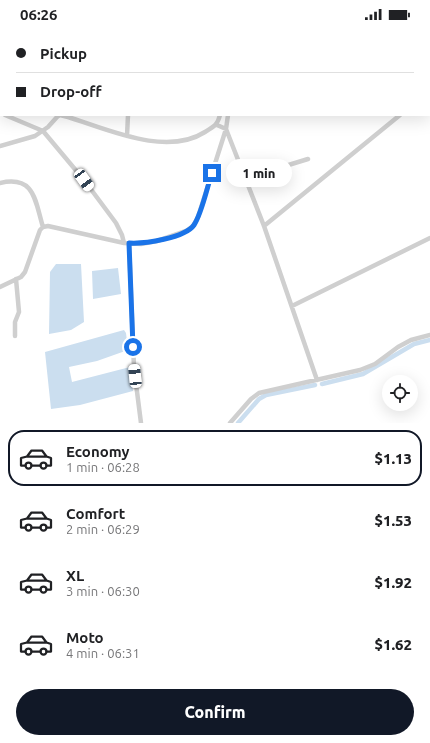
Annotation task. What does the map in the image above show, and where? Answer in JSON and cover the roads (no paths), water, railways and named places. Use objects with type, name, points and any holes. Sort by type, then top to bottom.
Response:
[{"type":"street","points":[[7,116],[43,131],[84,180],[116,223],[124,242]]},
{"type":"street","points":[[0,146],[35,136],[43,131],[55,116]]},
{"type":"street","points":[[68,116],[126,136],[161,142],[182,141],[199,136],[217,125],[220,116]]},
{"type":"street","points":[[126,136],[128,116]]},
{"type":"street","points":[[0,287],[21,277],[25,272],[40,230],[43,227],[48,226],[129,243],[141,244],[157,241],[186,232],[193,226],[198,216],[226,129],[228,116]]},
{"type":"street","points":[[264,226],[399,116]]},
{"type":"street","points":[[217,125],[226,129],[264,226],[317,380]]},
{"type":"street","points":[[244,176],[253,176],[308,159]]},
{"type":"street","points":[[0,183],[16,181],[29,187],[34,197],[43,227]]},
{"type":"street","points":[[292,306],[430,238]]},
{"type":"street","points":[[129,243],[134,368],[141,423]]},
{"type":"street","points":[[14,336],[15,322],[19,312],[16,279]]},
{"type":"street","points":[[230,423],[251,399],[259,393],[369,367],[411,340],[430,335]]},
{"type":"water","points":[[56,264],[81,264],[84,322],[71,330],[49,334],[50,272]]},
{"type":"water","points":[[118,268],[121,294],[93,299],[92,271]]},
{"type":"water","points":[[124,330],[126,333],[128,350],[97,361],[69,367],[72,382],[130,367],[133,391],[80,405],[51,409],[45,352]]},
{"type":"waterway","points":[[322,384],[363,374],[414,344],[430,340]]},
{"type":"waterway","points":[[238,423],[259,399],[266,395],[315,385]]}]
